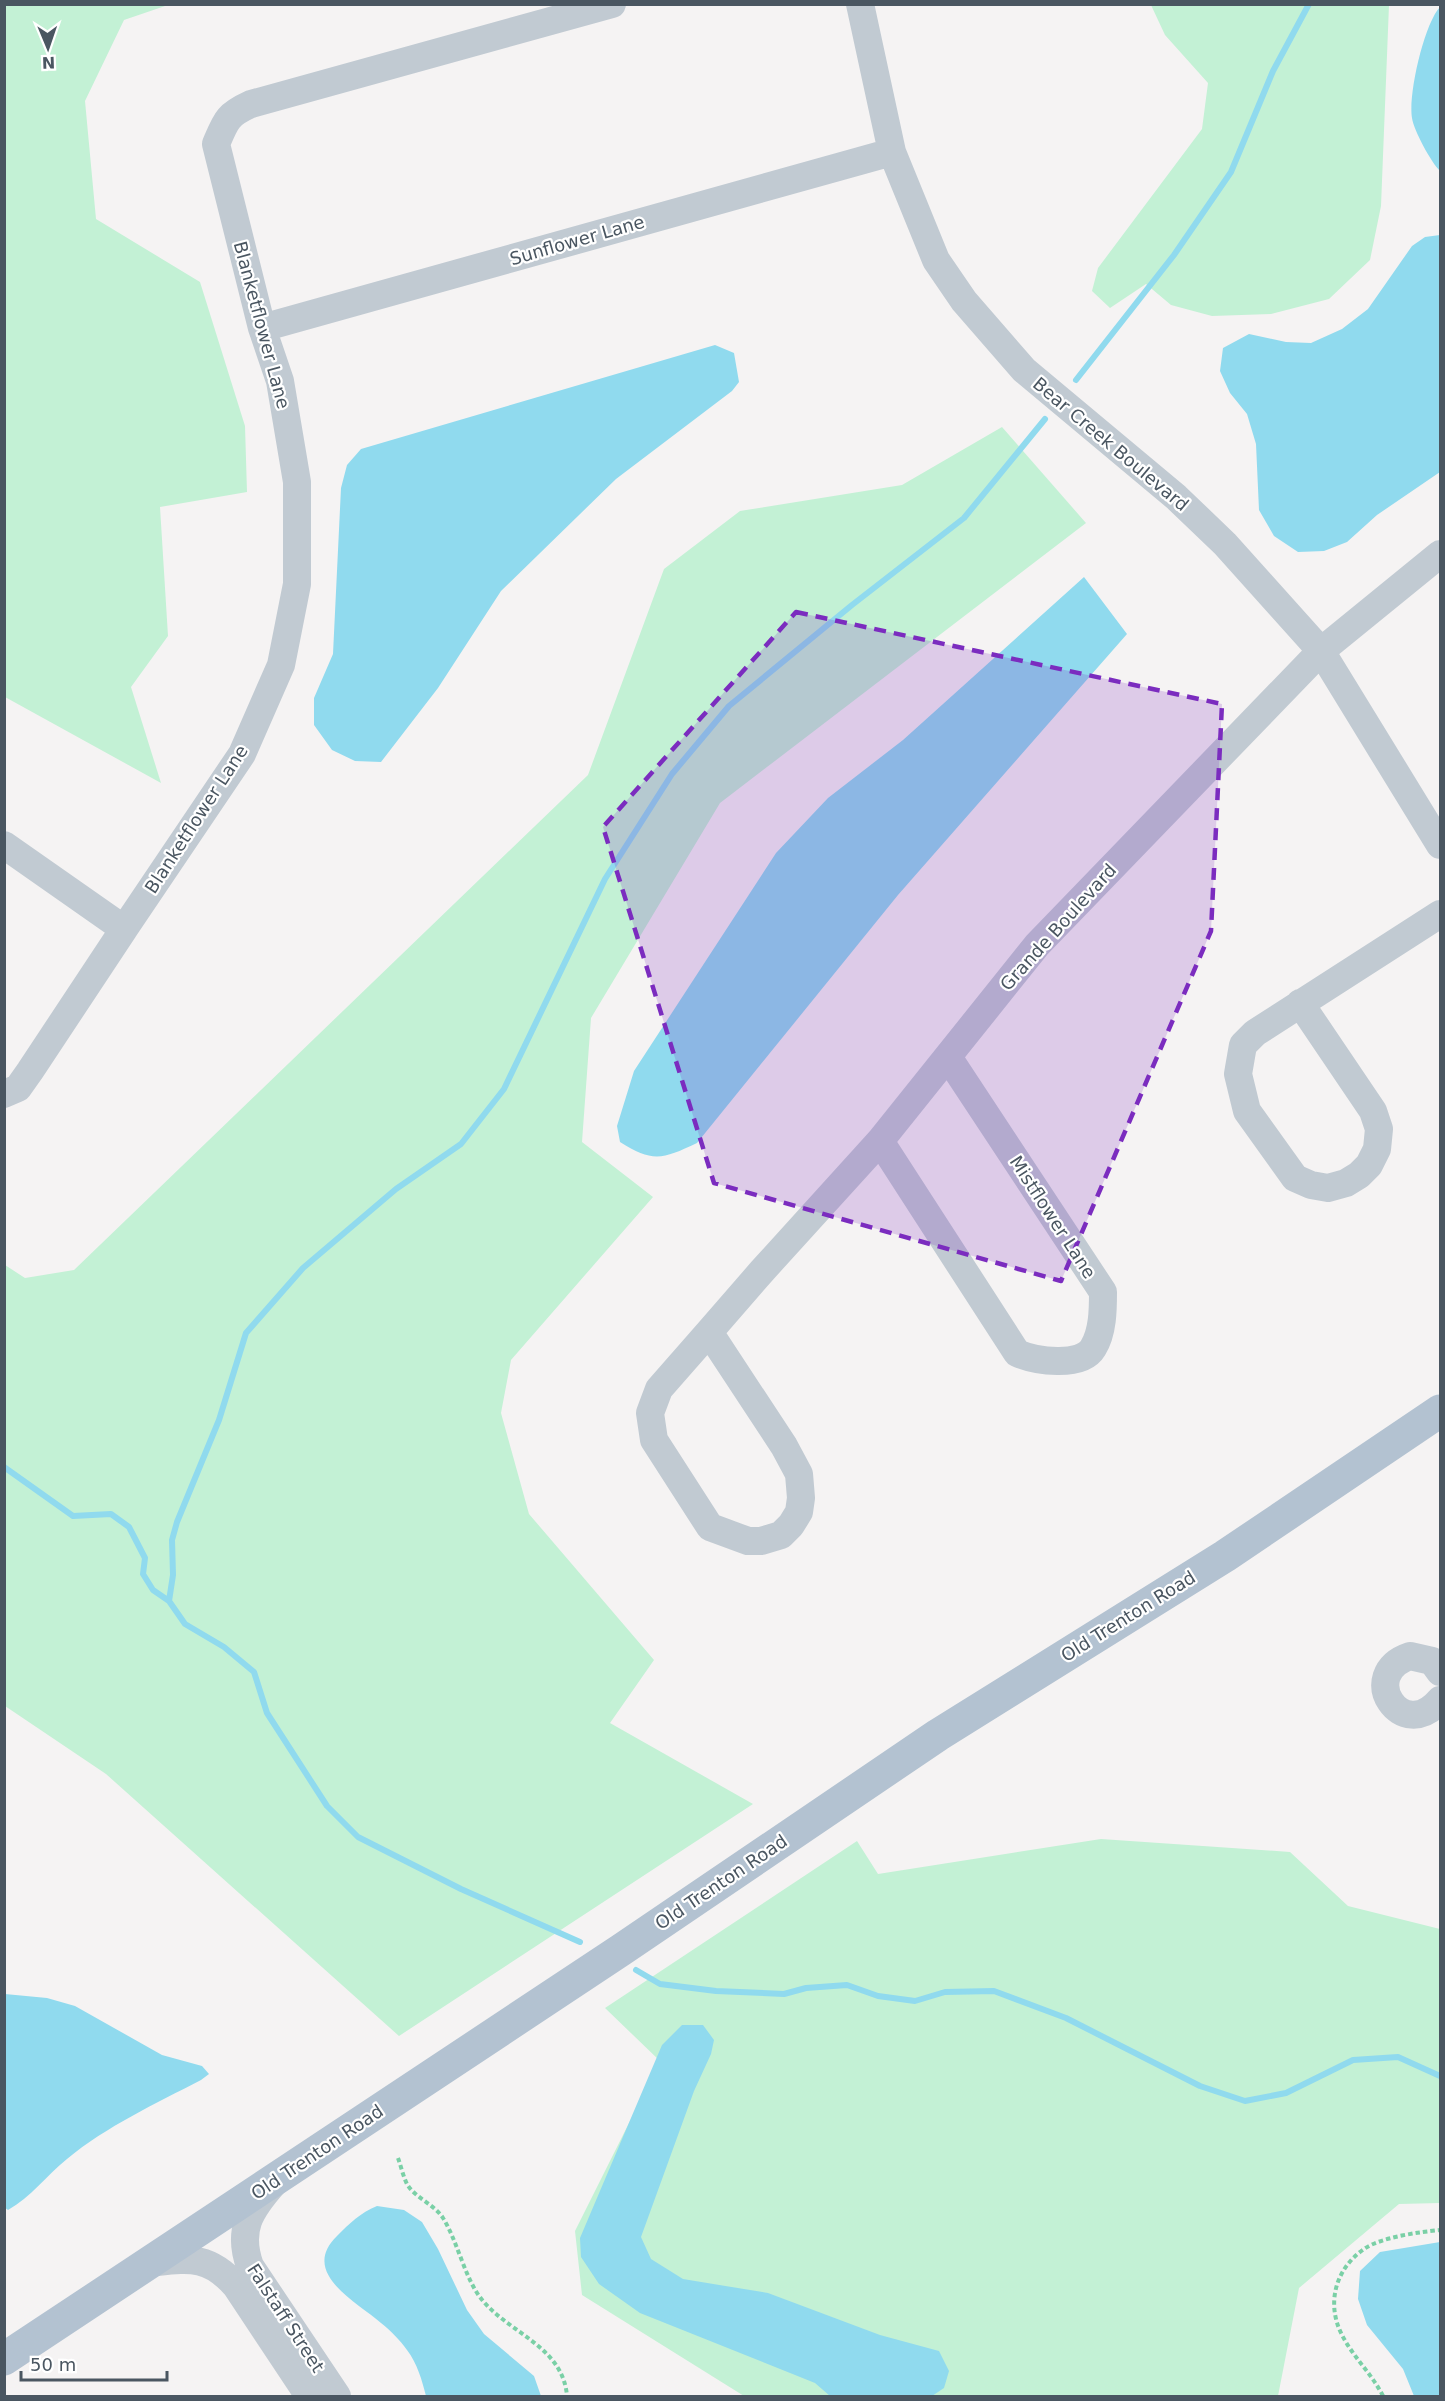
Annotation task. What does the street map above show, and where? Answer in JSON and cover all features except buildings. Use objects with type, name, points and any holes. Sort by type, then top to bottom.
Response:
[{"type":"main road","name":"Old Trenton Road","points":[[4,2359],[938,1735],[1225,1556],[1440,1411]]},
{"type":"street","name":"Blanketflower Lane","points":[[4,1094],[18,1088],[30,1071],[242,753],[281,665],[297,584],[297,482],[280,381],[262,328],[216,144],[231,114],[251,104],[612,4]]},
{"type":"street","name":"Bear Creek Boulevard","points":[[860,4],[892,152],[936,260],[964,301],[1024,370],[1176,497],[1225,544],[1321,651],[1440,845]]},
{"type":"street","name":"Sunflower Lane","points":[[262,328],[892,152]]},
{"type":"street","name":"Grande Boulevard","points":[[709,1332],[784,1446],[799,1474],[801,1498],[799,1512],[781,1535],[761,1541],[748,1541],[711,1527],[654,1440],[650,1430],[650,1413],[659,1389],[709,1332],[880,1141],[1037,945],[1321,651],[1440,554]]},
{"type":"street","points":[[4,845],[124,929]]},
{"type":"street","points":[[1300,1003],[1373,1111],[1379,1129],[1377,1149],[1369,1165],[1346,1183],[1328,1188],[1295,1178],[1247,1110],[1240,1090],[1238,1062],[1243,1045],[1255,1033],[1300,1003],[1440,914]]},
{"type":"street","name":"Mistflower Lane","points":[[880,1141],[1017,1353],[1033,1360],[1053,1361],[1082,1357],[1093,1349],[1103,1315],[1102,1292],[948,1057]]},
{"type":"street","points":[[1440,1672],[1432,1661],[1410,1656],[1393,1665],[1385,1682],[1389,1701],[1404,1713],[1423,1714],[1432,1709],[1440,1700]]},
{"type":"street","name":"Falstaff Street","points":[[281,2176],[257,2202],[246,2226],[244,2248],[250,2266],[337,2397]]},
{"type":"street","name":"Falstaff Street","points":[[148,2263],[189,2259],[209,2263],[223,2271],[236,2286],[309,2397]]},
{"type":"path","points":[[398,2158],[407,2184],[442,2217],[481,2299],[497,2316],[541,2347],[554,2360],[563,2376],[567,2397]]},
{"type":"path","points":[[1383,2397],[1377,2384],[1341,2333],[1334,2312],[1334,2292],[1342,2271],[1365,2248],[1414,2233],[1440,2230]]},
{"type":"highlighted area","points":[[796,612],[1222,704],[1211,931],[1061,1281],[714,1183],[603,827]]},
{"type":"green space","points":[[5,4],[168,5],[124,20],[85,101],[96,219],[200,282],[245,426],[247,492],[160,507],[168,636],[131,687],[161,783],[5,697]]},
{"type":"green space","points":[[1151,5],[1389,5],[1381,206],[1370,260],[1329,299],[1271,314],[1212,316],[1171,305],[1146,284],[1110,308],[1092,291],[1098,268],[1202,129],[1208,83],[1165,35]]},
{"type":"green space","points":[[1002,427],[1086,523],[720,803],[591,1018],[582,1142],[653,1197],[511,1360],[501,1413],[529,1514],[654,1660],[610,1723],[753,1804],[399,2036],[106,1774],[5,1706],[5,1265],[25,1278],[74,1270],[588,775],[664,569],[740,511],[902,485]]},
{"type":"green space","points":[[1101,1839],[1290,1852],[1348,1906],[1440,1929],[1440,2203],[1399,2204],[1299,2288],[1278,2396],[744,2396],[582,2295],[575,2231],[660,2061],[605,2008],[857,1841],[878,1874]]},
{"type":"water","points":[[1440,7],[1440,171],[1419,138],[1413,124],[1411,107],[1418,60],[1428,28]]},
{"type":"water","points":[[1440,235],[1440,472],[1377,515],[1347,542],[1324,551],[1298,552],[1274,536],[1259,510],[1256,444],[1247,414],[1230,393],[1220,371],[1223,348],[1249,334],[1286,342],[1311,343],[1342,329],[1368,309],[1412,246],[1425,237]]},
{"type":"water","points":[[715,345],[734,353],[739,382],[732,391],[616,479],[501,591],[438,688],[381,762],[355,761],[332,750],[314,725],[314,698],[333,654],[341,488],[347,465],[361,449]]},
{"type":"water","points":[[1084,577],[1127,634],[898,895],[697,1143],[675,1153],[650,1156],[620,1142],[617,1126],[634,1071],[776,853],[828,798],[903,740]]},
{"type":"water","points":[[5,1994],[47,1998],[75,2006],[162,2055],[202,2066],[209,2074],[98,2136],[67,2159],[24,2199],[8,2210],[4,2207]]},
{"type":"water","points":[[682,2025],[703,2025],[714,2040],[711,2054],[694,2091],[641,2237],[651,2259],[683,2279],[768,2293],[880,2335],[939,2351],[949,2371],[944,2388],[932,2396],[830,2396],[815,2383],[640,2313],[599,2284],[581,2257],[580,2238],[662,2045]]},
{"type":"water","points":[[377,2206],[404,2210],[422,2222],[438,2249],[467,2310],[484,2334],[534,2376],[541,2396],[426,2396],[411,2355],[388,2329],[336,2286],[324,2262],[327,2250],[337,2236],[360,2215]]},
{"type":"water","points":[[1440,2242],[1440,2396],[1414,2396],[1403,2369],[1367,2325],[1358,2299],[1360,2271],[1380,2252]]},
{"type":"waterway","points":[[1076,380],[1174,255],[1231,172],[1273,71],[1309,4]]},
{"type":"waterway","points":[[169,1601],[173,1575],[172,1540],[177,1522],[219,1420],[246,1333],[303,1268],[396,1189],[461,1144],[504,1089],[605,879],[672,774],[729,706],[852,605],[964,518],[1045,419]]},
{"type":"waterway","points":[[4,1467],[73,1516],[111,1514],[129,1527],[145,1558],[143,1574],[153,1590],[169,1601],[185,1624],[224,1647],[254,1672],[267,1713],[327,1806],[358,1837],[461,1889],[580,1942]]},
{"type":"waterway","points":[[636,1970],[660,1984],[716,1991],[784,1994],[806,1988],[847,1985],[878,1996],[915,2001],[945,1992],[994,1991],[1066,2018],[1200,2086],[1245,2101],[1286,2093],[1353,2060],[1398,2057],[1440,2076]]}]
